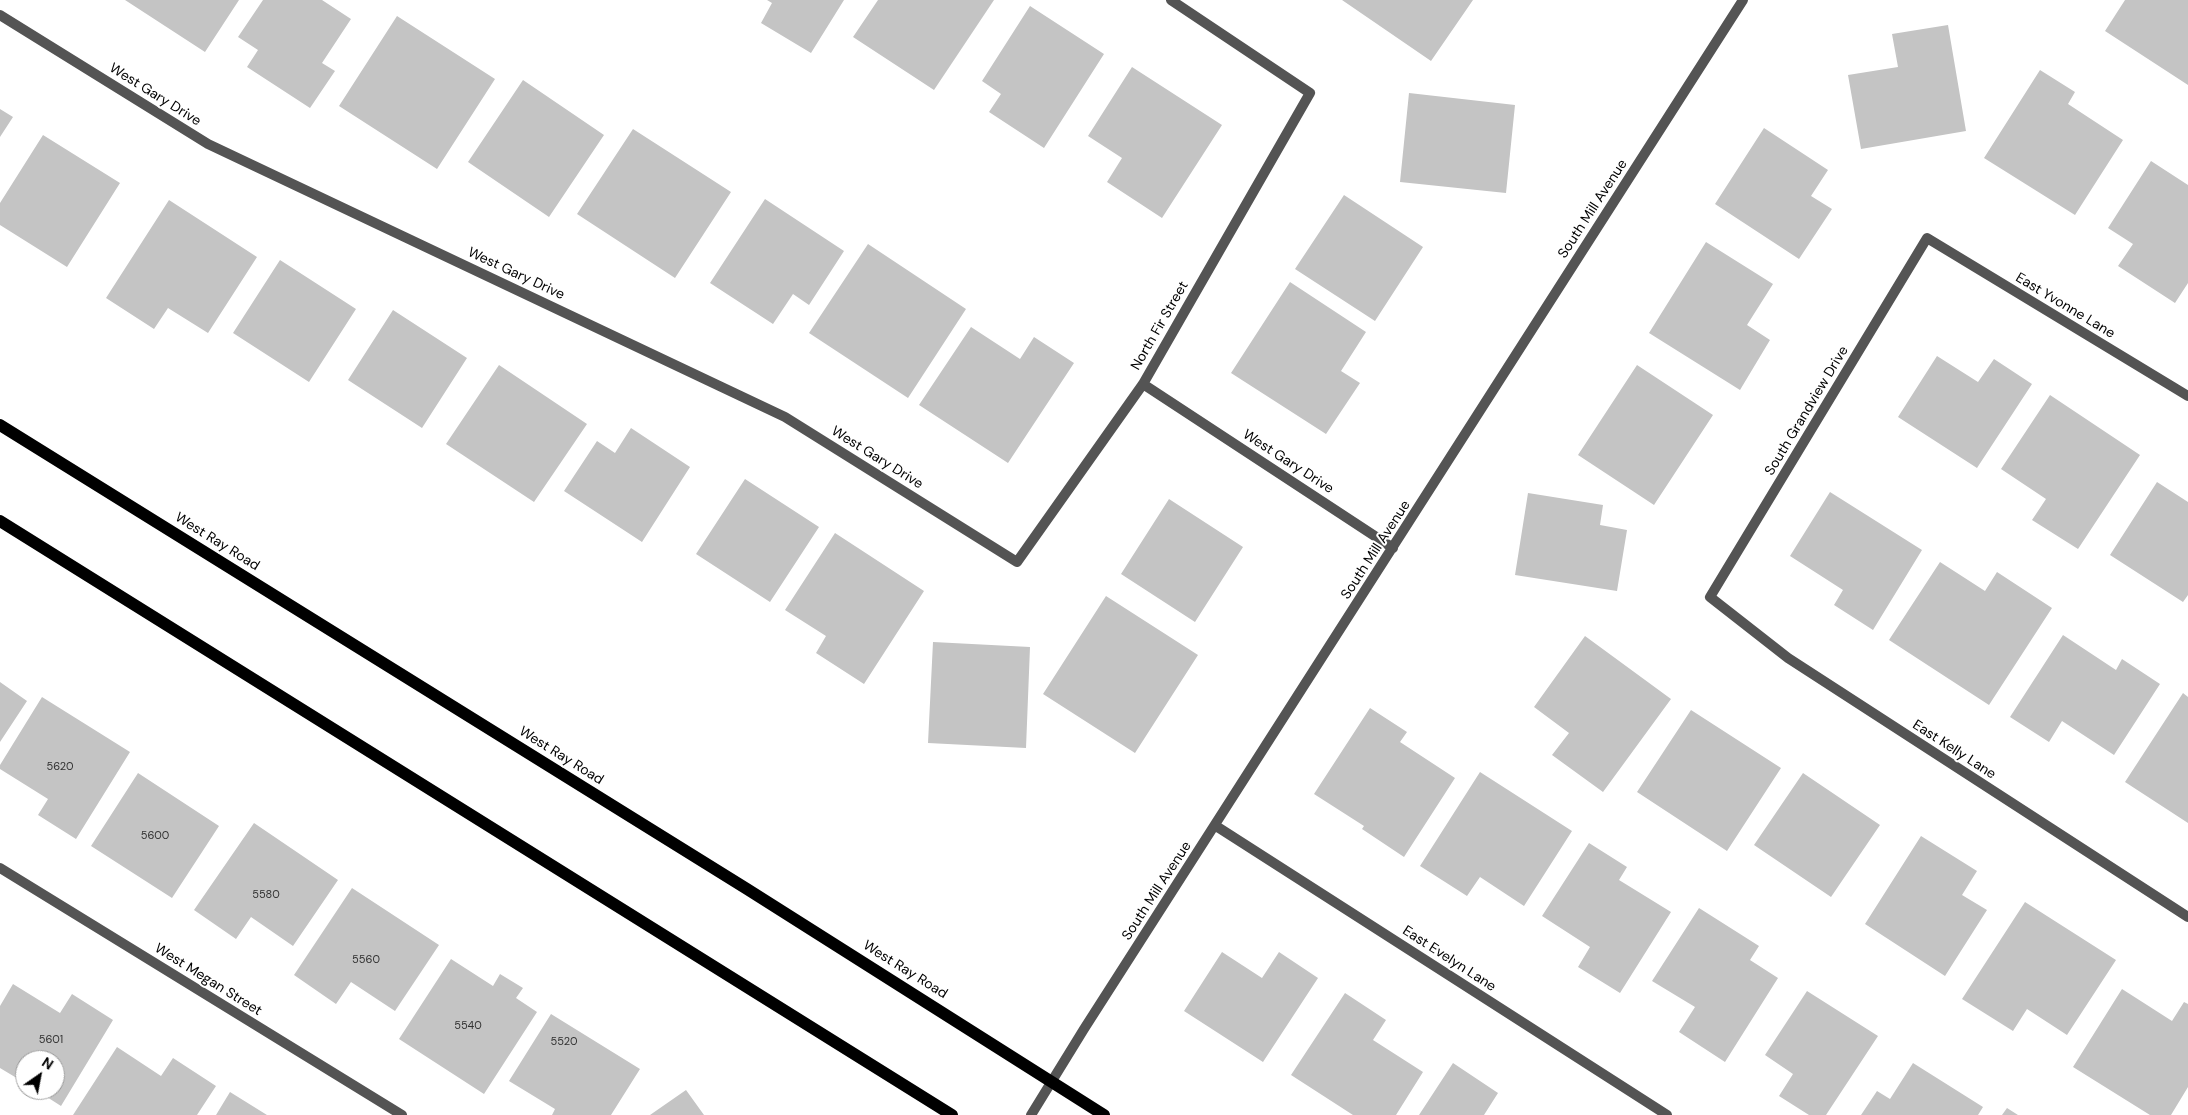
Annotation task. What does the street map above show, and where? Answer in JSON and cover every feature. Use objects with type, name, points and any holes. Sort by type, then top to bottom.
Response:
[{"type":"main road","name":"West Ray Road","points":[[0,425],[738,883],[1104,1115]]},
{"type":"main road","points":[[0,521],[952,1115]]},
{"type":"street","name":"North Fir Street","points":[[1017,562],[1143,384],[1310,93],[1171,0]]},
{"type":"street","name":"South Mill Avenue","points":[[1031,1115],[1084,1029],[1216,826],[1743,0]]},
{"type":"street","name":"West Gary Drive","points":[[0,15],[208,144],[785,416],[1017,562]]},
{"type":"street","name":"East Yvonne Lane","points":[[1927,238],[2188,396]]},
{"type":"street","name":"South Grandview Drive","points":[[1710,597],[1927,238]]},
{"type":"street","name":"West Gary Drive","points":[[1143,384],[1393,548]]},
{"type":"street","name":"East Kelly Lane","points":[[1710,597],[1788,658],[2188,917]]},
{"type":"street","name":"East Evelyn Lane","points":[[1216,826],[1667,1115]]},
{"type":"street","name":"West Megan Street","points":[[0,868],[402,1115]]},
{"type":"building","points":[[125,0],[239,0],[205,52]]},
{"type":"building","points":[[263,0],[322,0],[351,19],[322,63],[335,71],[310,108],[247,67],[258,50],[238,37]]},
{"type":"building","points":[[767,0],[844,0],[811,53],[761,23],[772,3]]},
{"type":"building","points":[[878,0],[994,0],[934,90],[853,37]]},
{"type":"building","points":[[1342,0],[1473,0],[1431,61]]},
{"type":"building","points":[[2125,0],[2188,0],[2188,85],[2105,31]]},
{"type":"building","points":[[1030,6],[1104,54],[1044,148],[989,112],[1001,94],[982,81]]},
{"type":"building","points":[[397,16],[495,79],[437,169],[339,106]]},
{"type":"building","points":[[1948,25],[1966,131],[1861,149],[1848,75],[1898,67],[1892,34]]},
{"type":"building","points":[[1132,67],[1222,125],[1162,218],[1107,182],[1122,158],[1088,136]]},
{"type":"building","points":[[2040,70],[2075,92],[2068,104],[2123,140],[2075,215],[1984,158]]},
{"type":"building","points":[[523,80],[604,135],[549,217],[468,162]]},
{"type":"building","points":[[1409,93],[1515,105],[1506,193],[1400,182]]},
{"type":"building","points":[[0,109],[13,117],[0,137]]},
{"type":"building","points":[[1764,128],[1828,170],[1811,196],[1832,209],[1799,259],[1715,204]]},
{"type":"building","points":[[633,129],[731,192],[675,278],[577,214]]},
{"type":"building","points":[[43,135],[120,183],[67,267],[0,225],[0,203]]},
{"type":"building","points":[[2151,161],[2188,185],[2188,283],[2175,303],[2118,266],[2133,244],[2108,228]]},
{"type":"building","points":[[1344,195],[1423,247],[1375,321],[1295,269]]},
{"type":"building","points":[[765,199],[844,251],[809,305],[793,294],[773,324],[710,283]]},
{"type":"building","points":[[169,200],[257,257],[208,333],[168,308],[154,329],[106,298]]},
{"type":"building","points":[[1706,242],[1773,284],[1747,325],[1770,340],[1740,390],[1649,333]]},
{"type":"building","points":[[868,244],[966,309],[908,398],[809,333]]},
{"type":"building","points":[[280,260],[356,309],[309,382],[233,333]]},
{"type":"building","points":[[1290,282],[1366,332],[1341,371],[1360,383],[1326,434],[1231,373]]},
{"type":"building","points":[[393,310],[467,358],[422,428],[348,380]]},
{"type":"building","points":[[971,327],[1020,359],[1034,337],[1074,363],[1008,463],[919,405]]},
{"type":"building","points":[[1937,356],[1978,382],[1994,359],[2032,384],[1977,468],[1898,417]]},
{"type":"building","points":[[499,365],[587,424],[534,502],[446,444]]},
{"type":"building","points":[[1637,365],[1713,415],[1654,505],[1578,455]]},
{"type":"building","points":[[2050,395],[2140,455],[2078,549],[2032,520],[2046,499],[2001,469]]},
{"type":"building","points":[[631,428],[690,467],[642,542],[564,491],[597,441],[615,453]]},
{"type":"building","points":[[745,479],[819,527],[770,602],[696,554]]},
{"type":"building","points":[[2157,482],[2188,502],[2188,595],[2183,602],[2110,555]]},
{"type":"building","points":[[1830,492],[1922,550],[1873,630],[1834,605],[1843,590],[1790,556]]},
{"type":"building","points":[[1528,493],[1603,505],[1600,525],[1627,530],[1617,591],[1515,575]]},
{"type":"building","points":[[1169,499],[1243,547],[1195,622],[1121,574]]},
{"type":"building","points":[[835,533],[924,591],[864,684],[816,653],[826,636],[785,610]]},
{"type":"building","points":[[1940,562],[1985,591],[1997,572],[2052,608],[1989,705],[1889,640]]},
{"type":"building","points":[[1106,596],[1198,655],[1135,753],[1043,694]]},
{"type":"building","points":[[2063,635],[2116,670],[2122,659],[2160,684],[2114,755],[2062,721],[2049,742],[2010,717]]},
{"type":"building","points":[[1585,636],[1671,699],[1603,792],[1552,755],[1569,733],[1534,707]]},
{"type":"building","points":[[933,642],[1030,647],[1026,748],[928,743]]},
{"type":"building","points":[[0,682],[27,701],[0,742]]},
{"type":"building","points":[[2183,693],[2188,697],[2188,823],[2125,782]]},
{"type":"building","points":[[42,697],[130,752],[76,839],[38,815],[48,799],[0,769],[0,765]]},
{"type":"building","points":[[1370,708],[1407,732],[1400,742],[1455,778],[1404,857],[1362,829],[1364,826],[1314,794]]},
{"type":"building","points":[[1691,710],[1781,768],[1727,851],[1637,792]]},
{"type":"building","points":[[1480,772],[1572,831],[1524,906],[1480,877],[1467,896],[1420,866]]},
{"type":"building","points":[[138,773],[219,826],[172,898],[91,846]]},
{"type":"building","points":[[1803,773],[1880,825],[1831,897],[1754,845]]},
{"type":"building","points":[[254,823],[338,880],[293,946],[251,917],[236,939],[194,910]]},
{"type":"building","points":[[1921,836],[1977,871],[1962,895],[1987,910],[1945,976],[1865,924]]},
{"type":"building","points":[[1589,843],[1627,867],[1619,880],[1671,912],[1620,993],[1578,967],[1590,947],[1542,916]]},
{"type":"building","points":[[352,888],[439,945],[395,1011],[351,982],[336,1004],[294,975]]},
{"type":"building","points":[[2025,902],[2116,960],[2067,1035],[2027,1009],[2013,1031],[1962,999]]},
{"type":"building","points":[[1699,908],[1759,946],[1750,960],[1778,978],[1725,1062],[1679,1032],[1695,1007],[1652,981]]},
{"type":"building","points":[[1222,952],[1262,978],[1279,952],[1318,978],[1263,1062],[1184,1011]]},
{"type":"building","points":[[451,959],[493,986],[500,974],[523,988],[516,998],[537,1012],[484,1094],[399,1039]]},
{"type":"building","points":[[13,984],[60,1013],[72,994],[113,1020],[65,1099],[65,1050],[15,1050],[15,1077],[0,1068],[0,1006]]},
{"type":"building","points":[[2122,989],[2172,1021],[2184,1002],[2188,1004],[2188,1087],[2171,1115],[2150,1115],[2073,1067]]},
{"type":"building","points":[[1807,991],[1878,1036],[1826,1115],[1809,1115],[1779,1096],[1793,1074],[1765,1055]]},
{"type":"building","points":[[1345,993],[1386,1020],[1373,1040],[1423,1072],[1396,1115],[1353,1115],[1291,1075]]},
{"type":"building","points":[[551,1014],[640,1069],[611,1115],[552,1115],[555,1109],[509,1081]]},
{"type":"building","points":[[117,1047],[161,1076],[173,1058],[216,1086],[197,1115],[73,1115]]},
{"type":"building","points":[[1453,1063],[1498,1093],[1484,1115],[1419,1115]]},
{"type":"building","points":[[1913,1063],[1983,1107],[1978,1115],[1861,1115],[1877,1091],[1890,1099]]},
{"type":"building","points":[[686,1090],[704,1115],[650,1115]]},
{"type":"building","points":[[230,1092],[267,1115],[216,1115]]},
{"type":"building","points":[[52,1100],[65,1100],[61,1106]]},
{"type":"building","points":[[2007,1108],[2018,1115],[2002,1115]]}]
